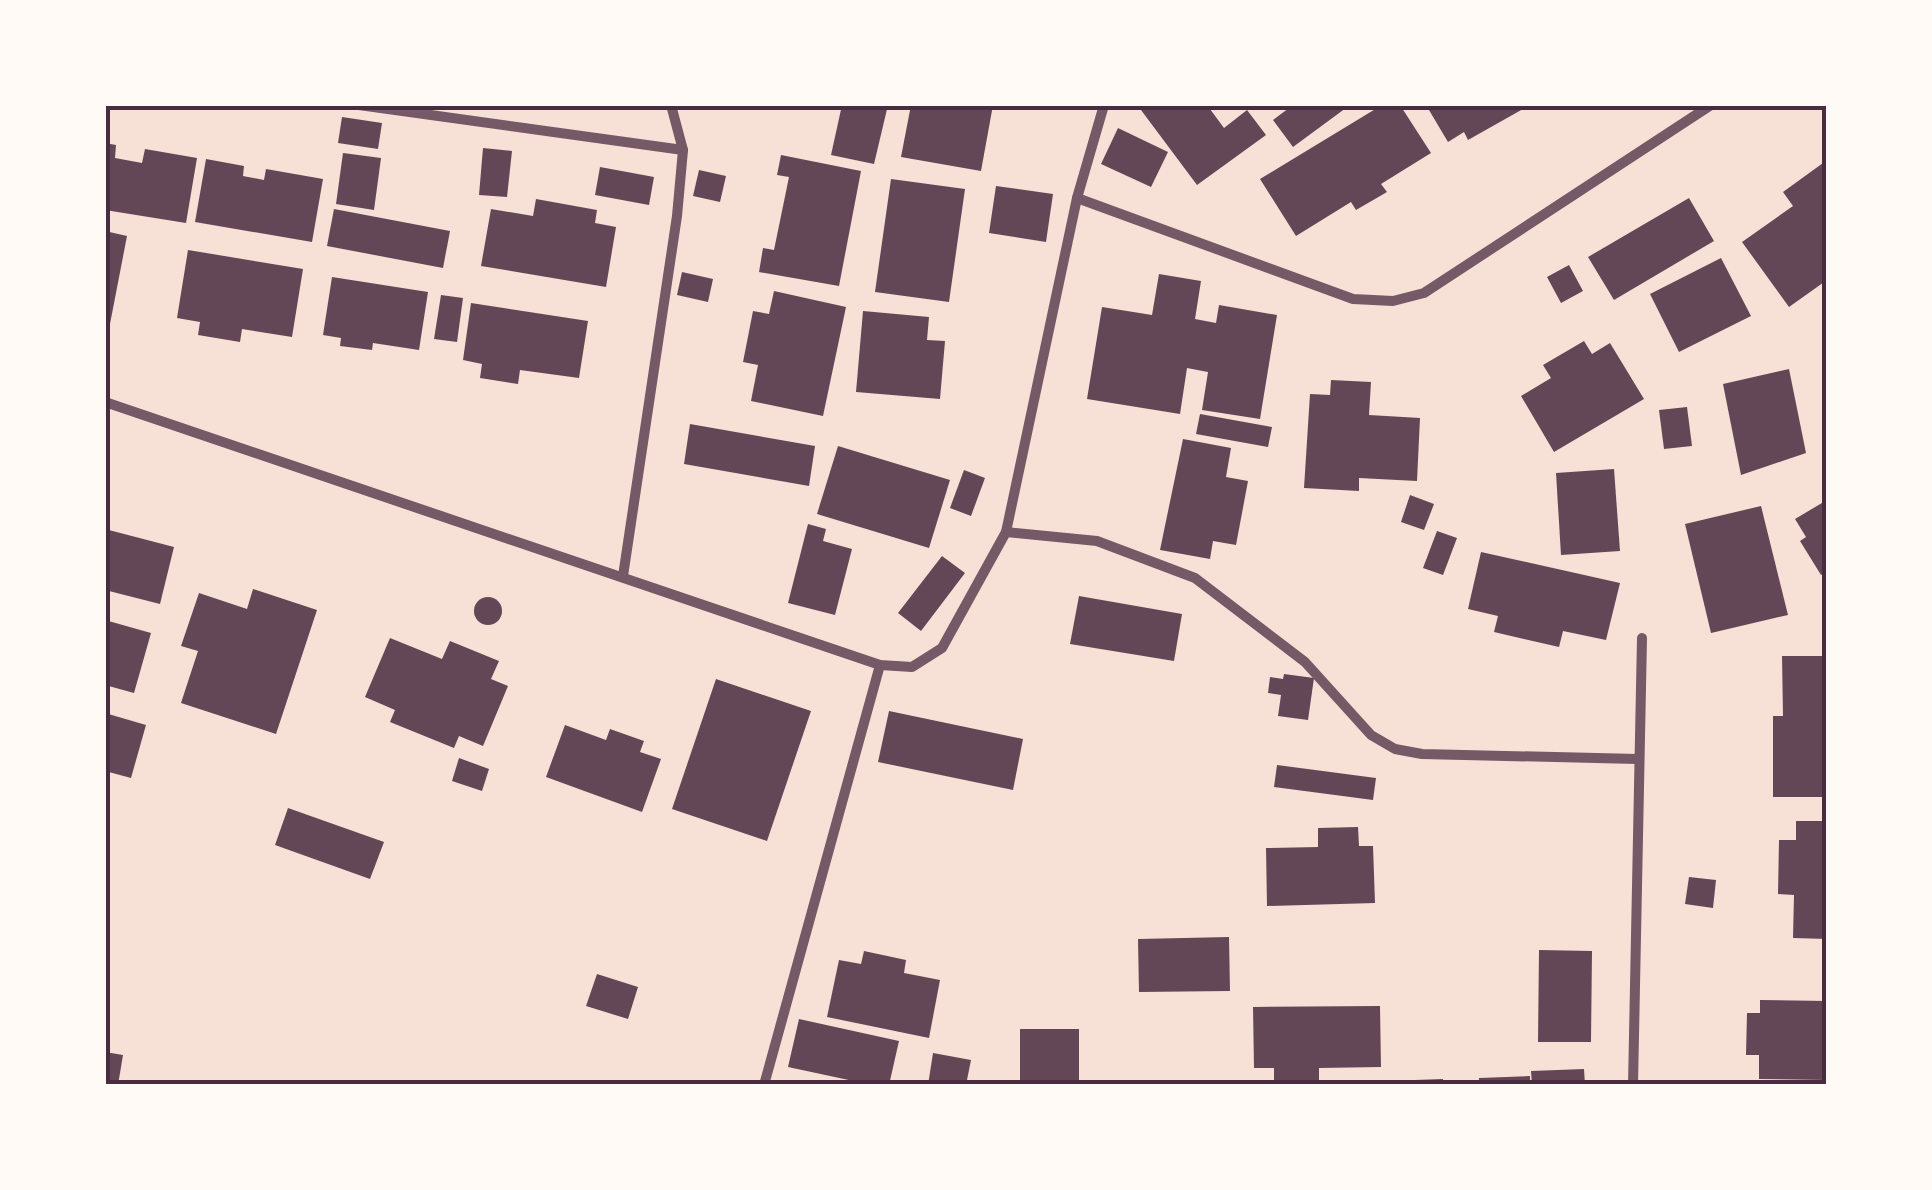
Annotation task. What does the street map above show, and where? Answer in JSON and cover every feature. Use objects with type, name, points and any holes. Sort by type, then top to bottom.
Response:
[{"type":"street","points":[[359,105],[683,150]]},
{"type":"street","points":[[623,576],[677,216],[683,150],[671,105]]},
{"type":"street","points":[[105,402],[880,665],[912,667],[942,648],[1006,532],[1077,198],[1104,105]]},
{"type":"street","points":[[1077,198],[1352,299],[1393,301],[1424,293],[1711,105]]},
{"type":"street","points":[[1006,532],[1098,540],[1195,578],[1305,662],[1372,734],[1394,749],[1422,754],[1638,759]]},
{"type":"street","points":[[1633,1085],[1642,638]]},
{"type":"street","points":[[764,1085],[880,665]]},
{"type":"building","points":[[842,105],[888,105],[874,164],[831,155]]},
{"type":"building","points":[[911,105],[993,105],[981,171],[901,157]]},
{"type":"building","points":[[1148,105],[1207,105],[1224,128],[1247,110],[1266,135],[1197,185],[1141,110]]},
{"type":"building","points":[[1293,105],[1350,105],[1293,147],[1273,120]]},
{"type":"building","points":[[1382,105],[1400,105],[1431,153],[1381,184],[1387,192],[1356,210],[1351,202],[1296,236],[1260,179]]},
{"type":"building","points":[[1426,105],[1521,105],[1523,109],[1468,140],[1464,132],[1448,142]]},
{"type":"building","points":[[342,117],[382,123],[378,149],[338,143]]},
{"type":"building","points":[[1118,128],[1168,152],[1151,187],[1101,164]]},
{"type":"building","points":[[105,143],[116,145],[115,158],[142,163],[145,149],[197,158],[186,223],[105,210]]},
{"type":"building","points":[[483,148],[512,151],[507,197],[479,195]]},
{"type":"building","points":[[343,153],[381,158],[374,210],[336,204]]},
{"type":"building","points":[[781,155],[861,171],[839,286],[759,272],[763,248],[774,250],[789,177],[777,175]]},
{"type":"building","points":[[206,159],[244,166],[243,176],[264,180],[266,169],[323,179],[312,242],[195,222]]},
{"type":"building","points":[[1823,163],[1827,168],[1827,280],[1789,307],[1742,242],[1793,206],[1783,192]]},
{"type":"building","points":[[600,167],[654,177],[649,205],[595,195]]},
{"type":"building","points":[[699,170],[726,176],[720,202],[693,196]]},
{"type":"building","points":[[891,179],[965,189],[949,302],[875,292]]},
{"type":"building","points":[[996,186],[1053,194],[1046,242],[989,233]]},
{"type":"building","points":[[1689,198],[1714,241],[1614,300],[1588,257]]},
{"type":"building","points":[[536,199],[597,210],[595,223],[616,227],[606,287],[481,266],[491,209],[533,216]]},
{"type":"building","points":[[334,209],[450,231],[443,268],[327,246]]},
{"type":"building","points":[[105,231],[127,236],[110,324],[105,323]]},
{"type":"building","points":[[188,250],[303,269],[292,337],[242,329],[240,342],[198,335],[200,322],[177,318]]},
{"type":"building","points":[[1721,258],[1751,316],[1679,352],[1650,294]]},
{"type":"building","points":[[1569,265],[1583,291],[1561,303],[1547,277]]},
{"type":"building","points":[[682,272],[713,279],[708,302],[677,295]]},
{"type":"building","points":[[1159,274],[1201,281],[1195,319],[1216,323],[1219,305],[1277,315],[1260,419],[1202,410],[1208,372],[1187,368],[1180,414],[1087,399],[1102,307],[1152,315]]},
{"type":"building","points":[[332,277],[428,292],[419,350],[373,343],[372,350],[340,346],[341,338],[323,335]]},
{"type":"building","points":[[774,291],[846,307],[823,416],[751,401],[758,365],[743,362],[753,311],[769,314]]},
{"type":"building","points":[[441,295],[463,298],[457,342],[434,339]]},
{"type":"building","points":[[471,303],[588,321],[579,378],[520,370],[518,384],[480,378],[482,364],[463,360]]},
{"type":"building","points":[[863,311],[929,317],[927,340],[945,341],[940,399],[856,392]]},
{"type":"building","points":[[1584,341],[1592,354],[1610,343],[1644,399],[1554,452],[1521,396],[1551,378],[1543,365]]},
{"type":"building","points":[[1789,369],[1806,453],[1741,475],[1723,384]]},
{"type":"building","points":[[1331,380],[1371,382],[1369,415],[1420,418],[1417,481],[1359,478],[1359,491],[1304,488],[1310,394],[1330,395]]},
{"type":"building","points":[[1687,407],[1692,446],[1664,449],[1659,410]]},
{"type":"building","points":[[1200,414],[1272,427],[1268,447],[1196,434]]},
{"type":"building","points":[[690,424],[815,446],[809,486],[684,464]]},
{"type":"building","points":[[1183,439],[1231,448],[1226,477],[1248,481],[1236,545],[1213,541],[1210,559],[1160,550]]},
{"type":"building","points":[[838,446],[950,480],[929,548],[817,514]]},
{"type":"building","points":[[1614,469],[1620,551],[1561,555],[1556,473]]},
{"type":"building","points":[[964,470],[985,478],[971,516],[950,508]]},
{"type":"building","points":[[1410,495],[1434,504],[1424,530],[1401,522]]},
{"type":"building","points":[[1827,500],[1827,571],[1821,575],[1800,541],[1806,537],[1795,519]]},
{"type":"building","points":[[1761,506],[1788,615],[1711,633],[1685,524]]},
{"type":"building","points":[[808,524],[826,529],[823,541],[852,549],[835,615],[788,603]]},
{"type":"building","points":[[105,529],[174,547],[160,604],[105,590]]},
{"type":"building","points":[[1437,531],[1457,538],[1443,575],[1423,568]]},
{"type":"building","points":[[1481,552],[1620,583],[1606,640],[1563,631],[1559,647],[1494,632],[1498,616],[1468,609]]},
{"type":"building","points":[[942,556],[965,573],[921,631],[898,613]]},
{"type":"building","points":[[253,589],[317,610],[276,734],[181,703],[198,651],[181,646],[199,593],[247,609]]},
{"type":"building","points":[[1079,596],[1182,614],[1174,661],[1070,644]]},
{"type":"building","points":[[488,597],[498,601],[502,611],[498,621],[488,625],[478,621],[474,611],[478,601]]},
{"type":"building","points":[[105,620],[151,633],[134,693],[105,685]]},
{"type":"building","points":[[390,638],[442,659],[450,641],[499,661],[491,679],[508,686],[483,746],[459,736],[454,748],[390,722],[395,710],[365,697]]},
{"type":"building","points":[[1782,656],[1827,656],[1827,797],[1773,797],[1773,716],[1783,716]]},
{"type":"building","points":[[1284,674],[1314,678],[1308,720],[1278,716],[1281,695],[1268,693],[1270,677],[1283,679]]},
{"type":"building","points":[[716,679],[811,711],[767,841],[672,809]]},
{"type":"building","points":[[889,711],[1023,739],[1013,790],[878,762]]},
{"type":"building","points":[[105,713],[146,725],[131,778],[105,771]]},
{"type":"building","points":[[565,725],[606,740],[610,729],[644,741],[640,752],[661,759],[642,812],[546,777]]},
{"type":"building","points":[[459,758],[489,769],[482,791],[452,781]]},
{"type":"building","points":[[1277,765],[1376,778],[1373,800],[1274,787]]},
{"type":"building","points":[[288,808],[384,842],[370,879],[275,845]]},
{"type":"building","points":[[1796,821],[1827,821],[1827,939],[1793,938],[1794,895],[1778,894],[1779,840],[1796,840]]},
{"type":"building","points":[[1358,827],[1359,846],[1373,846],[1375,903],[1267,906],[1266,848],[1318,847],[1318,828]]},
{"type":"building","points":[[1689,877],[1716,880],[1713,908],[1685,904]]},
{"type":"building","points":[[1229,937],[1230,991],[1139,992],[1138,939]]},
{"type":"building","points":[[1539,950],[1592,951],[1591,1042],[1538,1042]]},
{"type":"building","points":[[864,951],[906,960],[904,973],[940,980],[929,1038],[827,1017],[839,960],[861,964]]},
{"type":"building","points":[[597,974],[638,987],[628,1019],[586,1006]]},
{"type":"building","points":[[1760,1000],[1827,1001],[1827,1080],[1759,1079],[1759,1055],[1746,1055],[1747,1013],[1760,1013]]},
{"type":"building","points":[[1380,1006],[1381,1067],[1319,1068],[1319,1085],[1274,1085],[1274,1068],[1254,1068],[1253,1007]]},
{"type":"building","points":[[799,1019],[899,1041],[889,1085],[788,1067]]},
{"type":"building","points":[[1020,1029],[1079,1029],[1079,1085],[1020,1085]]},
{"type":"building","points":[[105,1052],[123,1055],[118,1085],[105,1085]]},
{"type":"building","points":[[933,1053],[971,1060],[966,1085],[928,1085]]},
{"type":"building","points":[[1584,1069],[1585,1085],[1532,1085],[1531,1071]]},
{"type":"building","points":[[1530,1076],[1530,1085],[1479,1085],[1479,1078]]},
{"type":"building","points":[[1443,1079],[1443,1085],[1386,1085],[1386,1081]]}]
